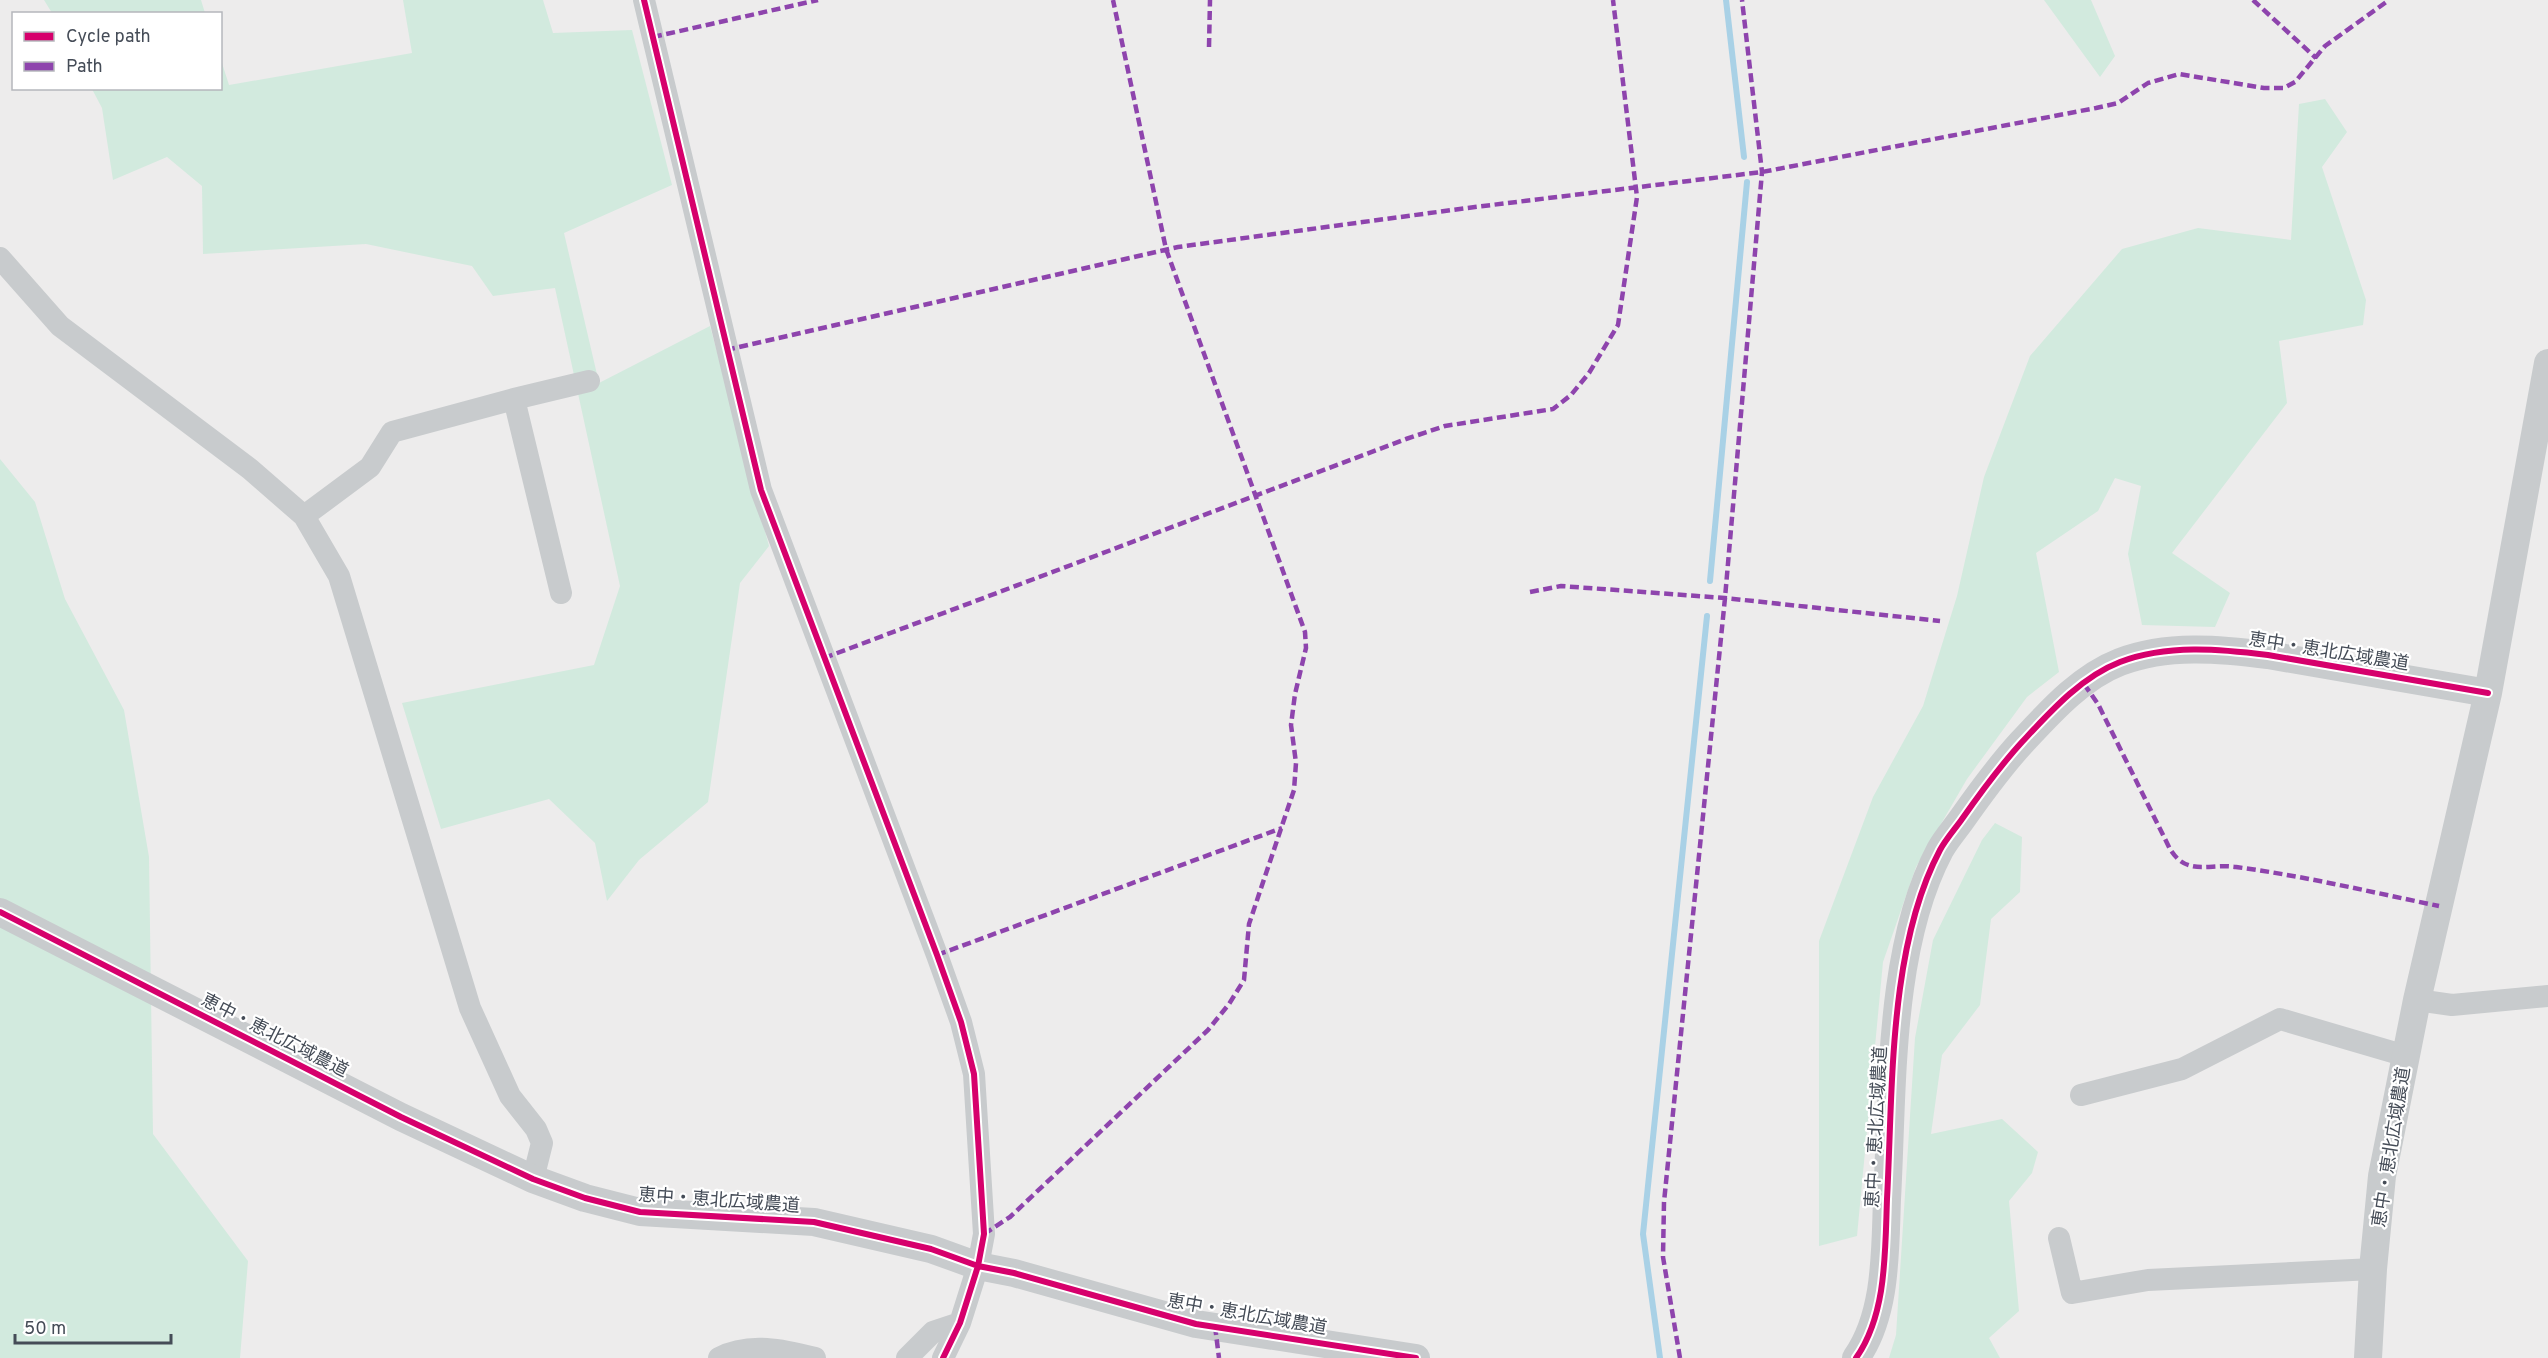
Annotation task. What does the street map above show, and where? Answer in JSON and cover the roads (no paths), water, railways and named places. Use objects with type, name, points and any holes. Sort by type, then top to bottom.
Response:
[{"type":"street","points":[[644,0],[761,490],[962,1022],[974,1074],[984,1234],[978,1266],[960,1323],[943,1358]]},
{"type":"street","points":[[0,258],[60,326],[250,469],[304,516],[339,576],[470,1008],[510,1095],[536,1129],[542,1143],[533,1179]]},
{"type":"street","name":"恵中・恵北広域農道","points":[[2368,1358],[2373,1269],[2382,1176],[2417,1000],[2488,693],[2548,363]]},
{"type":"street","points":[[304,516],[370,467],[392,432],[589,381]]},
{"type":"street","points":[[514,399],[561,593]]},
{"type":"street","name":"恵中・恵北広域農道","points":[[1856,1358],[1872,1326],[1880,1292],[1886,1229],[1894,1050],[1905,962],[1916,910],[1941,849],[1996,770],[2055,706],[2095,676],[2119,662],[2176,650],[2238,651],[2268,655],[2488,693]]},
{"type":"street","name":"恵中・恵北広域農道","points":[[0,912],[391,1112],[533,1179],[585,1198],[640,1212],[814,1222],[931,1248],[978,1266],[1014,1273],[1196,1324],[1416,1358]]},
{"type":"street","points":[[2417,1000],[2452,1005],[2548,996]]},
{"type":"street","points":[[2081,1095],[2182,1070],[2280,1019],[2406,1056]]},
{"type":"street","points":[[2059,1238],[2072,1293],[2148,1281],[2373,1269]]},
{"type":"street","points":[[907,1358],[933,1332],[960,1323]]},
{"type":"street","points":[[719,1358],[750,1349],[781,1349],[815,1358]]},
{"type":"waterway","points":[[1726,0],[1744,157]]},
{"type":"waterway","points":[[1710,581],[1747,182]]},
{"type":"waterway","points":[[1660,1358],[1643,1234],[1707,616]]}]
